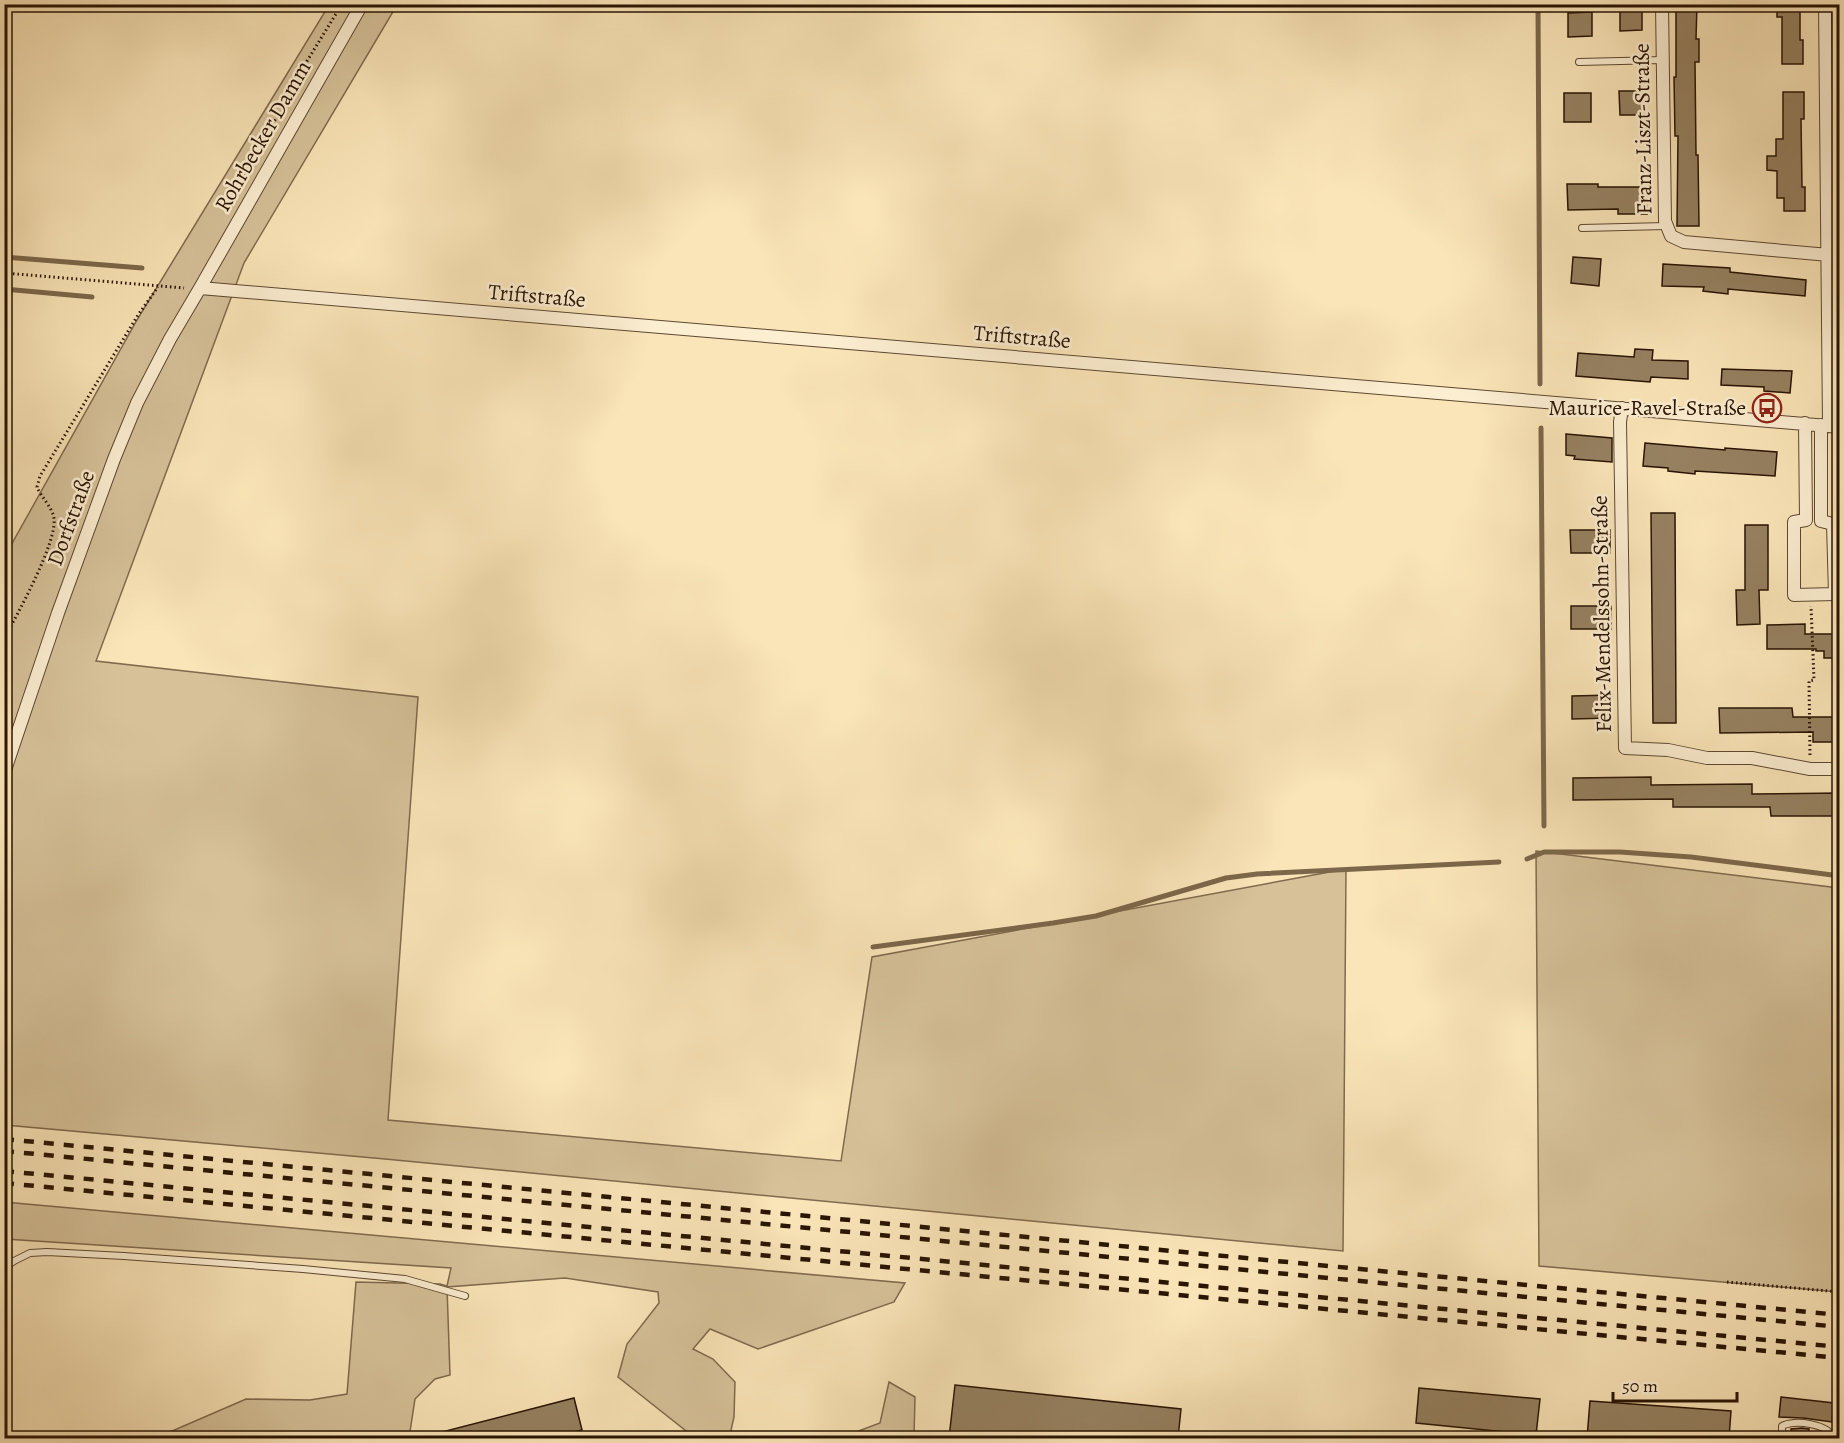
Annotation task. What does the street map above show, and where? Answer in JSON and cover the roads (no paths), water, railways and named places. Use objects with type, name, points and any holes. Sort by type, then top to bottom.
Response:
[{"type":"street","name":"Rohrbecker Damm","points":[[200,288],[362,4]]},
{"type":"street","name":"Franz-Liszt-Straße","points":[[1662,4],[1665,221],[1671,236],[1684,243],[1829,255]]},
{"type":"street","points":[[1821,521],[1830,426],[1829,255],[1834,171],[1825,4]]},
{"type":"street","name":"Triftstraße","points":[[200,288],[1830,426]]},
{"type":"street","name":"Dorfstraße","points":[[4,773],[58,613],[114,459],[137,403],[170,339],[200,288]]},
{"type":"street","name":"Felix-Mendelssohn-Straße","points":[[1622,408],[1620,422],[1625,748],[1668,750],[1707,758],[1752,759],[1810,769],[1839,769]]},
{"type":"street","points":[[1805,423],[1806,520]]},
{"type":"street","points":[[1806,520],[1833,524],[1835,594],[1794,596],[1794,522],[1806,520]]},
{"type":"lane","points":[[1579,62],[1663,60]]},
{"type":"lane","points":[[1582,228],[1667,226]]},
{"type":"lane","points":[[4,1268],[30,1253],[124,1256],[405,1279],[465,1296]]},
{"type":"lane","points":[[1782,1438],[1782,1426],[1792,1423],[1821,1426],[1832,1434],[1833,1438]]},
{"type":"lane","points":[[1329,1438],[1334,1435],[1371,1438]]},
{"type":"waterway","points":[[1538,4],[1540,384]]},
{"type":"waterway","points":[[4,257],[142,268]]},
{"type":"waterway","points":[[4,289],[92,297]]},
{"type":"waterway","points":[[1541,428],[1544,826]]},
{"type":"waterway","points":[[1527,859],[1544,852],[1620,852],[1691,857],[1840,876]]},
{"type":"waterway","points":[[873,947],[1096,916],[1226,878],[1257,874],[1499,862]]},
{"type":"railway","points":[[4,1139],[1840,1315]]},
{"type":"railway","points":[[4,1151],[1840,1327]]},
{"type":"railway","points":[[4,1171],[1840,1347]]},
{"type":"railway","points":[[4,1183],[1840,1358]]},
{"type":"place","name":"Maurice-Ravel-Straße","points":[[1767,408]]}]
